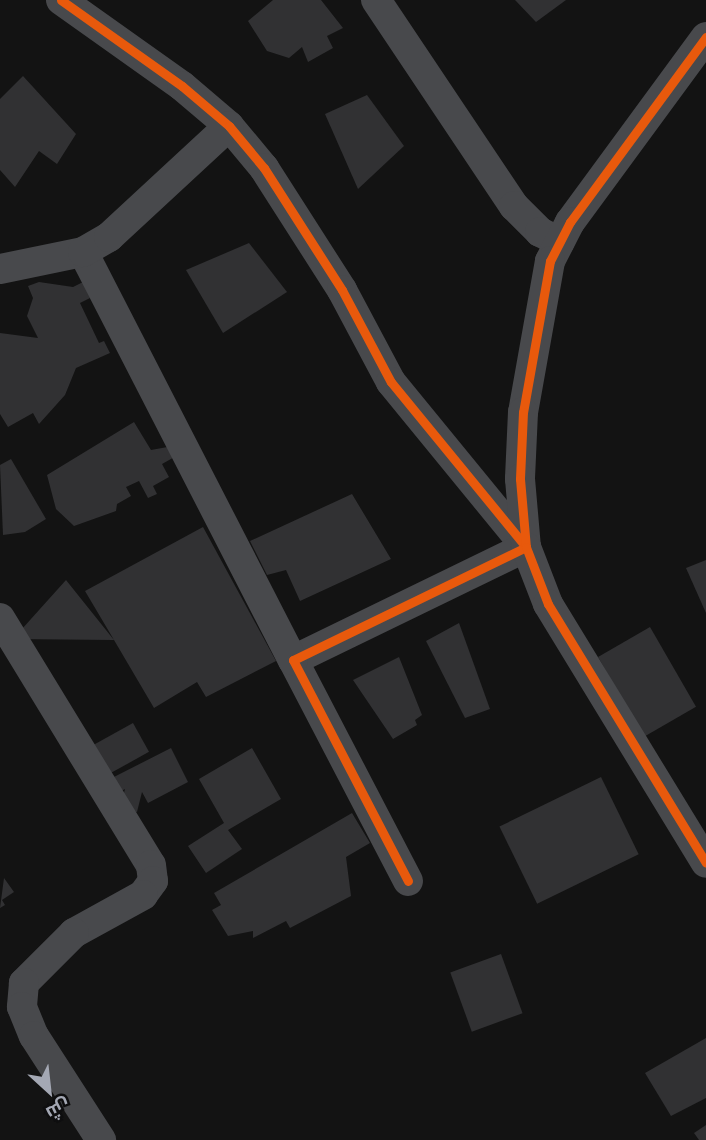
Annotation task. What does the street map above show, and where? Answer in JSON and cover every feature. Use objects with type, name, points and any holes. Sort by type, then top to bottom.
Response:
[{"type":"street","points":[[61,0],[182,86],[229,126],[272,179],[342,290],[391,382],[526,547]]},
{"type":"street","points":[[376,0],[514,206],[540,232],[560,242]]},
{"type":"street","points":[[706,37],[560,242],[550,261],[523,412],[520,479],[526,547],[548,604],[706,863]]},
{"type":"street","points":[[0,269],[83,252],[109,237],[229,126]]},
{"type":"street","points":[[83,252],[408,881]]},
{"type":"street","points":[[293,660],[526,547]]},
{"type":"street","points":[[0,618],[151,865],[153,881],[143,895],[74,933],[24,983],[22,1007],[34,1036],[101,1140]]},
{"type":"building","points":[[273,0],[321,0],[343,28],[327,36],[333,48],[308,62],[302,47],[289,58],[267,51],[248,21]]},
{"type":"building","points":[[515,0],[566,0],[536,22]]},
{"type":"building","points":[[23,76],[76,134],[57,164],[39,151],[15,187],[0,170],[0,99]]},
{"type":"building","points":[[367,95],[404,146],[358,189],[325,114]]},
{"type":"building","points":[[249,243],[287,292],[223,333],[186,270]]},
{"type":"building","points":[[39,282],[73,287],[83,282],[90,298],[80,303],[99,343],[104,341],[110,353],[76,368],[65,395],[39,424],[33,413],[8,427],[0,414],[0,333],[38,338],[27,316],[33,298],[28,286]]},
{"type":"building","points":[[134,422],[151,450],[173,446],[178,455],[162,464],[169,477],[153,486],[157,494],[148,498],[139,481],[126,487],[131,496],[117,504],[116,511],[74,526],[56,509],[47,475]]},
{"type":"building","points":[[11,459],[46,519],[25,532],[3,535],[0,465]]},
{"type":"building","points":[[352,494],[391,559],[300,601],[286,570],[267,575],[250,541]]},
{"type":"building","points":[[203,527],[276,661],[206,697],[197,682],[154,708],[85,591]]},
{"type":"building","points":[[706,560],[706,613],[686,568]]},
{"type":"building","points":[[66,580],[114,640],[13,639]]},
{"type":"building","points":[[459,623],[490,709],[465,718],[426,641]]},
{"type":"building","points":[[650,627],[696,707],[644,737],[598,657]]},
{"type":"building","points":[[399,657],[422,715],[415,720],[417,725],[393,739],[353,680]]},
{"type":"building","points":[[133,723],[149,752],[105,776],[89,747]]},
{"type":"building","points":[[171,748],[188,782],[148,803],[142,792],[137,812],[120,808],[125,789],[115,794],[108,780]]},
{"type":"building","points":[[252,748],[281,799],[228,830],[242,849],[206,873],[188,846],[224,823],[199,779]]},
{"type":"building","points":[[601,777],[639,854],[537,904],[499,827]]},
{"type":"building","points":[[352,813],[370,843],[346,857],[351,896],[290,928],[286,921],[253,938],[253,931],[228,936],[212,910],[221,905],[214,893]]},
{"type":"building","points":[[4,878],[14,892],[2,900],[5,905],[0,908]]},
{"type":"building","points":[[501,954],[523,1013],[472,1032],[450,972]]},
{"type":"building","points":[[706,1038],[706,1098],[671,1116],[645,1073]]},
{"type":"building","points":[[706,1125],[706,1140],[699,1140],[694,1133]]},
{"type":"cycle path","points":[[61,0],[182,86],[229,126],[264,168],[342,290],[391,382],[526,547],[293,660],[408,881]]},
{"type":"cycle path","points":[[706,37],[570,222],[550,261],[523,412],[520,479],[526,547],[548,604],[706,863]]}]
